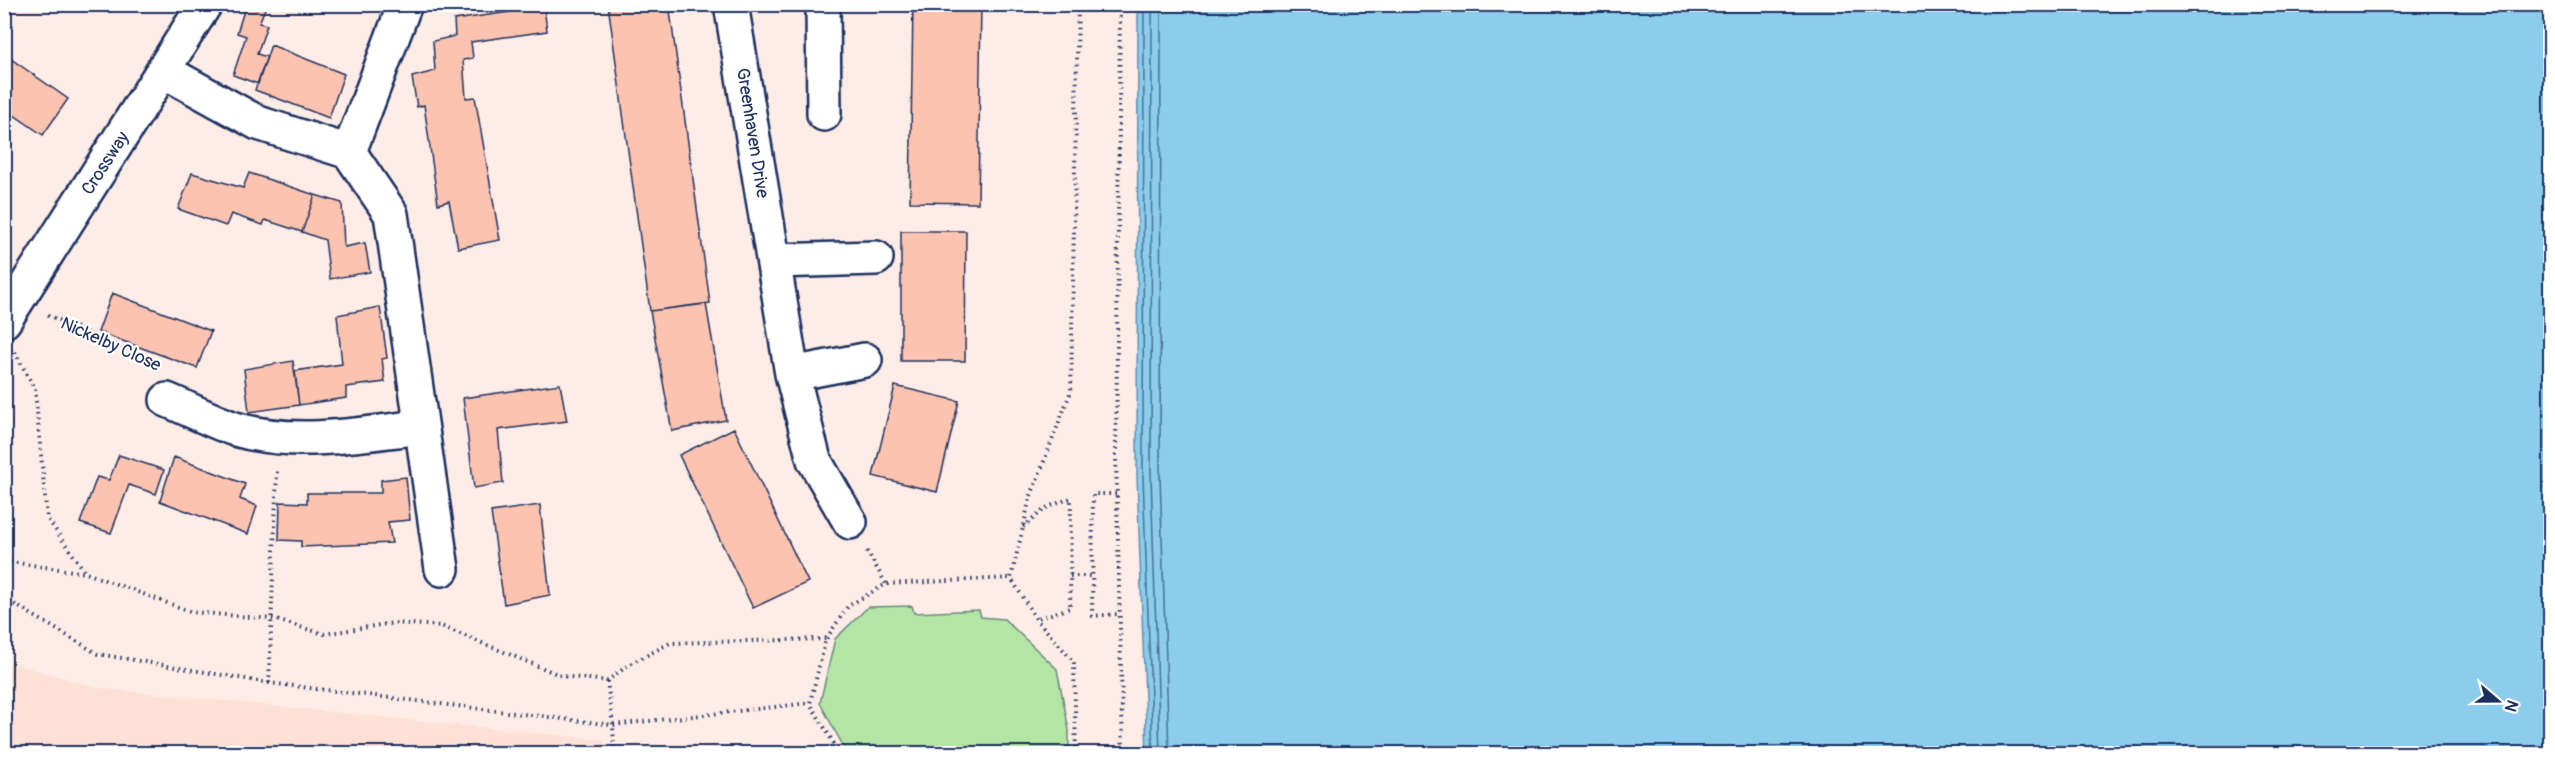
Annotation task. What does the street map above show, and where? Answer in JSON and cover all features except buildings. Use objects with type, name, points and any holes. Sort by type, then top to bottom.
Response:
[{"type":"street","name":"Crossway","points":[[10,322],[205,4]]},
{"type":"street","points":[[349,152],[405,4]]},
{"type":"street","name":"Greenhaven Drive","points":[[731,4],[792,374],[814,460],[850,522]]},
{"type":"street","points":[[823,4],[824,114]]},
{"type":"street","points":[[164,71],[258,123],[349,152],[391,214],[442,569]]},
{"type":"street","points":[[774,261],[876,258]]},
{"type":"street","points":[[792,374],[865,360]]},
{"type":"street","name":"Nickelby Close","points":[[166,400],[235,429],[277,437],[323,438],[420,428]]},
{"type":"path","points":[[1076,753],[1074,662],[1036,619],[1011,578],[1030,498],[1071,391],[1078,4]]},
{"type":"path","points":[[1120,4],[1116,494],[1123,753]]},
{"type":"path","points":[[10,322],[35,390],[47,518],[86,573]]},
{"type":"path","name":"Nickelby Close","points":[[10,322],[171,371],[166,400]]},
{"type":"path","points":[[269,683],[277,468]]},
{"type":"path","points":[[1116,494],[1093,494],[1092,616],[1118,614]]},
{"type":"path","points":[[1022,527],[1046,508],[1071,498],[1070,608],[1036,619]]},
{"type":"path","points":[[4,561],[86,573],[192,612],[273,619],[324,634],[393,623],[441,626],[562,676],[607,681],[630,664],[670,643],[826,639]]},
{"type":"path","points":[[1070,576],[1093,576]]},
{"type":"path","points":[[840,753],[810,703],[826,639],[848,606],[886,584],[1011,578]]},
{"type":"path","points":[[4,598],[98,654],[269,683],[613,725],[810,703]]},
{"type":"path","points":[[607,681],[614,753]]},
{"type":"shaded area","points":[[4,661],[99,688],[605,740],[605,753],[5,753]]},
{"type":"green space","points":[[912,606],[914,613],[979,610],[981,617],[1004,619],[1057,669],[1069,730],[1069,753],[847,753],[820,703],[835,639],[868,607]]},
{"type":"water","points":[[1138,5],[2550,5],[2550,753],[1147,753],[1137,476]]}]
